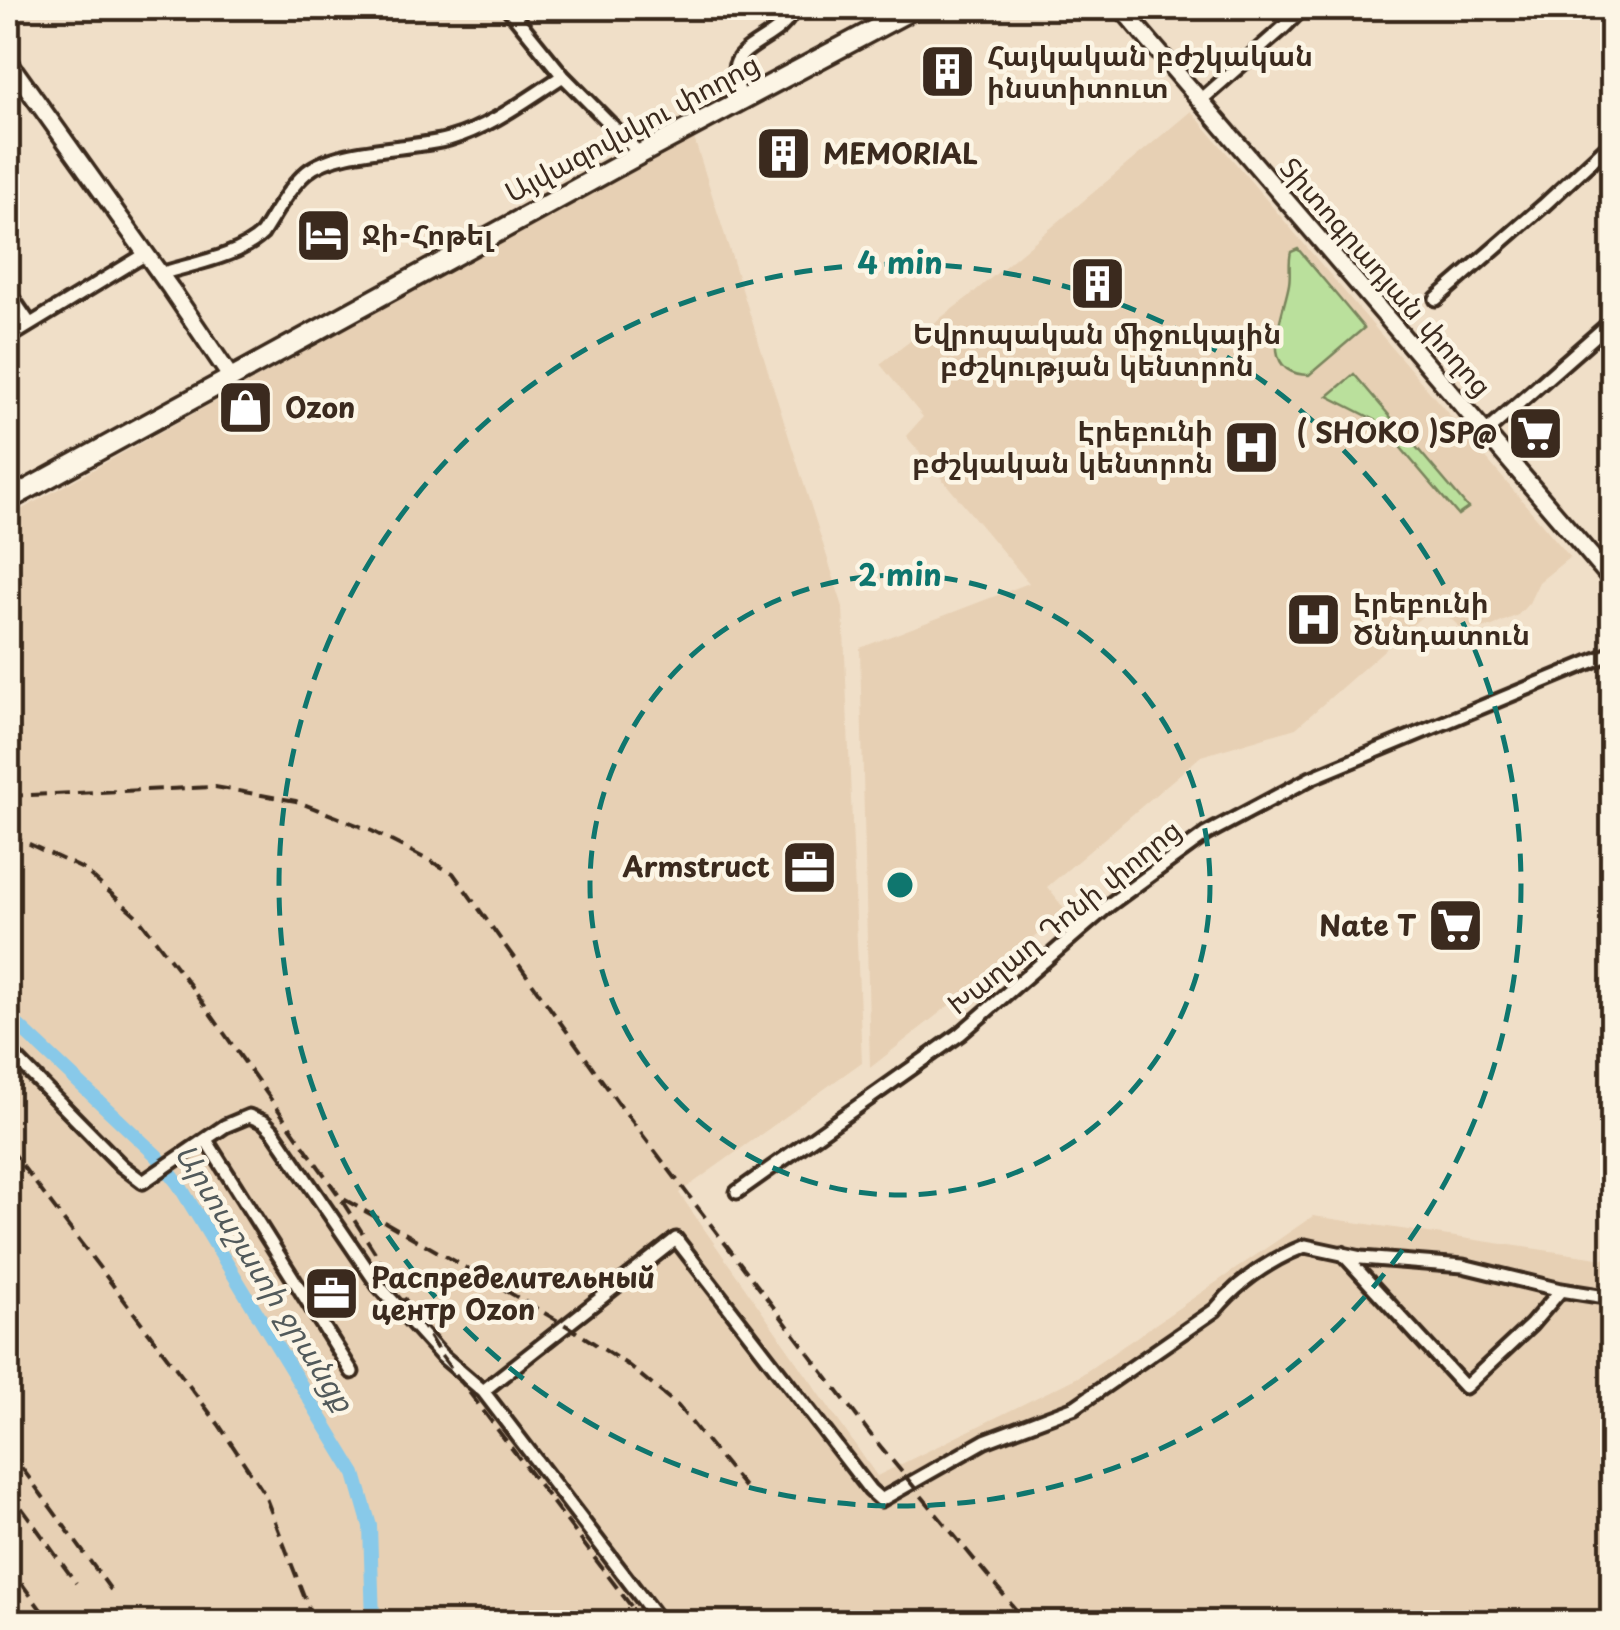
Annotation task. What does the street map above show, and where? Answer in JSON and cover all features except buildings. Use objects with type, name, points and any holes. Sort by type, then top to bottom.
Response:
[{"type":"main road","name":"Այվազովսկու փողոց","points":[[8,500],[915,8]]},
{"type":"street","points":[[508,8],[563,76],[640,154]]},
{"type":"street","points":[[741,100],[737,62],[785,26],[793,8]]},
{"type":"street","name":"Տիտոգրադյան փողոց","points":[[1122,8],[1612,580]]},
{"type":"street","points":[[1200,100],[1302,8]]},
{"type":"street","points":[[8,56],[232,379]]},
{"type":"street","points":[[160,274],[254,242],[297,182],[322,163],[446,140],[478,129],[563,76]]},
{"type":"street","points":[[1436,298],[1612,142]]},
{"type":"street","points":[[8,338],[146,254]]},
{"type":"street","points":[[8,292],[30,324]]},
{"type":"street","points":[[1486,432],[1612,322]]},
{"type":"street","name":"Խաղաղ Դոնի փողոց","points":[[737,1192],[960,1034],[1109,905],[1206,834],[1311,778],[1612,653]]},
{"type":"street","points":[[8,1050],[122,1166],[143,1182],[225,1126],[249,1116],[264,1122],[378,1285],[441,1355],[483,1392],[660,1622]]},
{"type":"street","points":[[206,1140],[352,1372]]},
{"type":"street","points":[[483,1392],[676,1239],[880,1500],[985,1442],[1075,1407],[1215,1310],[1248,1277],[1304,1246],[1361,1258],[1463,1266],[1612,1298]]},
{"type":"street","points":[[1342,1253],[1465,1387],[1531,1326],[1561,1290]]},
{"type":"shaded area","points":[[1191,111],[1570,557],[1539,582],[1518,615],[1490,627],[1461,628],[1435,605],[1296,728],[1201,756],[1047,887],[1067,912],[870,1068],[860,648],[1029,583],[906,436],[923,417],[880,364],[967,298]]},
{"type":"shaded area","points":[[693,135],[843,607],[862,1062],[679,1193],[877,1476],[1078,1377],[1313,1216],[1612,1260],[1612,1622],[8,1622],[8,517]]},
{"type":"green space","points":[[1298,249],[1364,328],[1309,375],[1292,372],[1282,365],[1278,354],[1290,256]]},
{"type":"green space","points":[[1354,374],[1468,508],[1458,515],[1379,422],[1328,396]]},
{"type":"waterway","name":"Արտաշատի ջրանցք","points":[[8,1016],[157,1156],[179,1185],[355,1474],[370,1526],[373,1622]]},
{"type":"railway","points":[[8,796],[215,787],[296,801],[372,831],[453,873],[619,1104],[871,1435],[1026,1622]]},
{"type":"railway","points":[[8,834],[83,869],[138,917],[340,1197],[628,1365],[678,1406],[745,1488]]},
{"type":"railway","points":[[8,1147],[219,1425],[264,1493],[314,1622]]},
{"type":"railway","points":[[342,1201],[441,1355],[643,1622]]},
{"type":"railway","points":[[8,1449],[111,1590]]},
{"type":"railway","points":[[8,1489],[76,1583]]},
{"type":"railway","points":[[8,1565],[50,1622]]},
{"type":"place","name":"Հայկական բժշկական ինստիտուտ","points":[[948,72]]},
{"type":"place","name":"MEMORIAL","points":[[784,154]]},
{"type":"place","name":"Ջի-Հոթել","points":[[323,235]]},
{"type":"place","name":"Եվրոպական միջուկային բժշկության կենտրոն","points":[[1097,283]]},
{"type":"place","name":"Ozon","points":[[246,408]]},
{"type":"place","name":"( SHOKO )SP@","points":[[1536,433]]},
{"type":"place","name":"Էրեբունի բժշկական կենտրոն","points":[[1252,447]]},
{"type":"place","name":"Էրեբունի Ծննդատուն","points":[[1314,619]]},
{"type":"place","name":"Armstruct","points":[[809,867]]},
{"type":"place","name":"Nate T","points":[[1455,926]]},
{"type":"place","name":"Распределительный центр Ozon","points":[[332,1294]]}]
